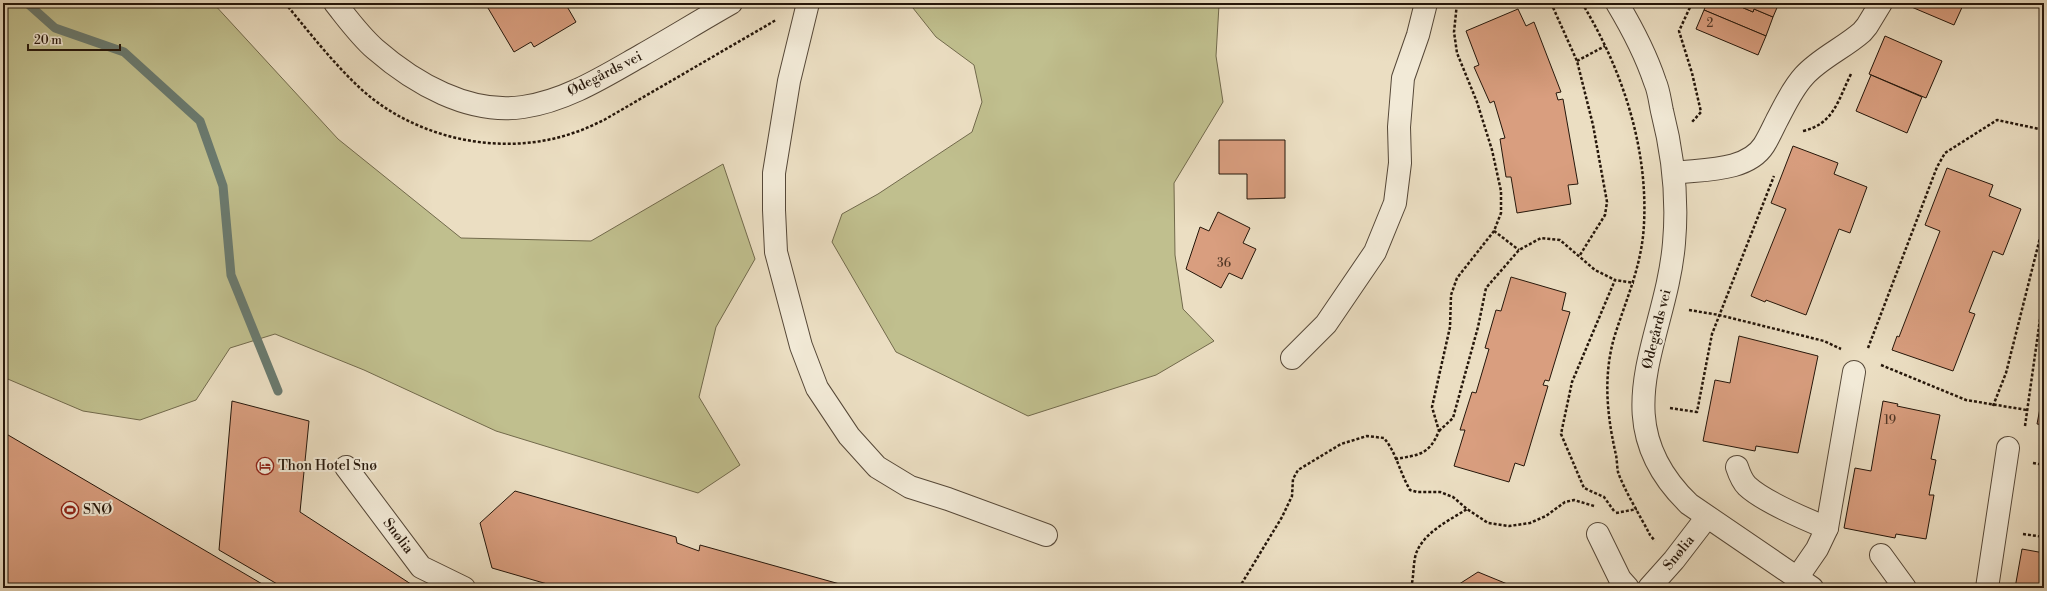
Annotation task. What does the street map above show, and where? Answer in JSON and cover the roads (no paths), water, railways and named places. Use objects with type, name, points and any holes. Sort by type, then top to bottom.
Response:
[{"type":"street","name":"Ødegårds vei","points":[[335,3],[374,48],[405,72],[438,91],[466,102],[493,108],[523,107],[556,99],[586,86],[731,3]]},
{"type":"street","points":[[808,3],[789,81],[774,173],[774,210],[776,252],[800,346],[817,388],[849,436],[877,467],[910,487],[948,499],[1046,535]]},
{"type":"street","points":[[1292,358],[1326,324],[1375,252],[1395,203],[1400,163],[1399,127],[1403,78],[1418,35],[1426,3]]},
{"type":"street","name":"Ødegårds vei","points":[[1617,3],[1627,20],[1656,82],[1674,173],[1674,243],[1669,282],[1647,362],[1643,386],[1644,411],[1651,451],[1661,472],[1672,488],[1689,504],[1804,583]]},
{"type":"street","points":[[1674,173],[1724,167],[1742,162],[1755,155],[1764,146],[1790,95],[1804,76],[1820,62],[1853,40],[1862,32],[1868,26],[1881,3]]},
{"type":"street","points":[[1804,583],[1827,528],[1854,372]]},
{"type":"street","points":[[1986,588],[2008,448]]},
{"type":"street","name":"Snølia","points":[[346,467],[421,567],[464,588]]},
{"type":"street","points":[[1737,467],[1746,485],[1754,491],[1799,516],[1827,528]]},
{"type":"street","name":"Snølia","points":[[1649,588],[1674,560],[1707,517]]},
{"type":"street","points":[[1598,534],[1620,579],[1628,588]]},
{"type":"street","points":[[1881,555],[1905,588]]},
{"type":"waterway","points":[[27,3],[55,28],[124,52],[200,121],[223,186],[231,275],[278,391]]},
{"type":"place","name":"Thon Hotel Snø","points":[[265,466]]},
{"type":"place","name":"SNØ","points":[[70,510]]}]
